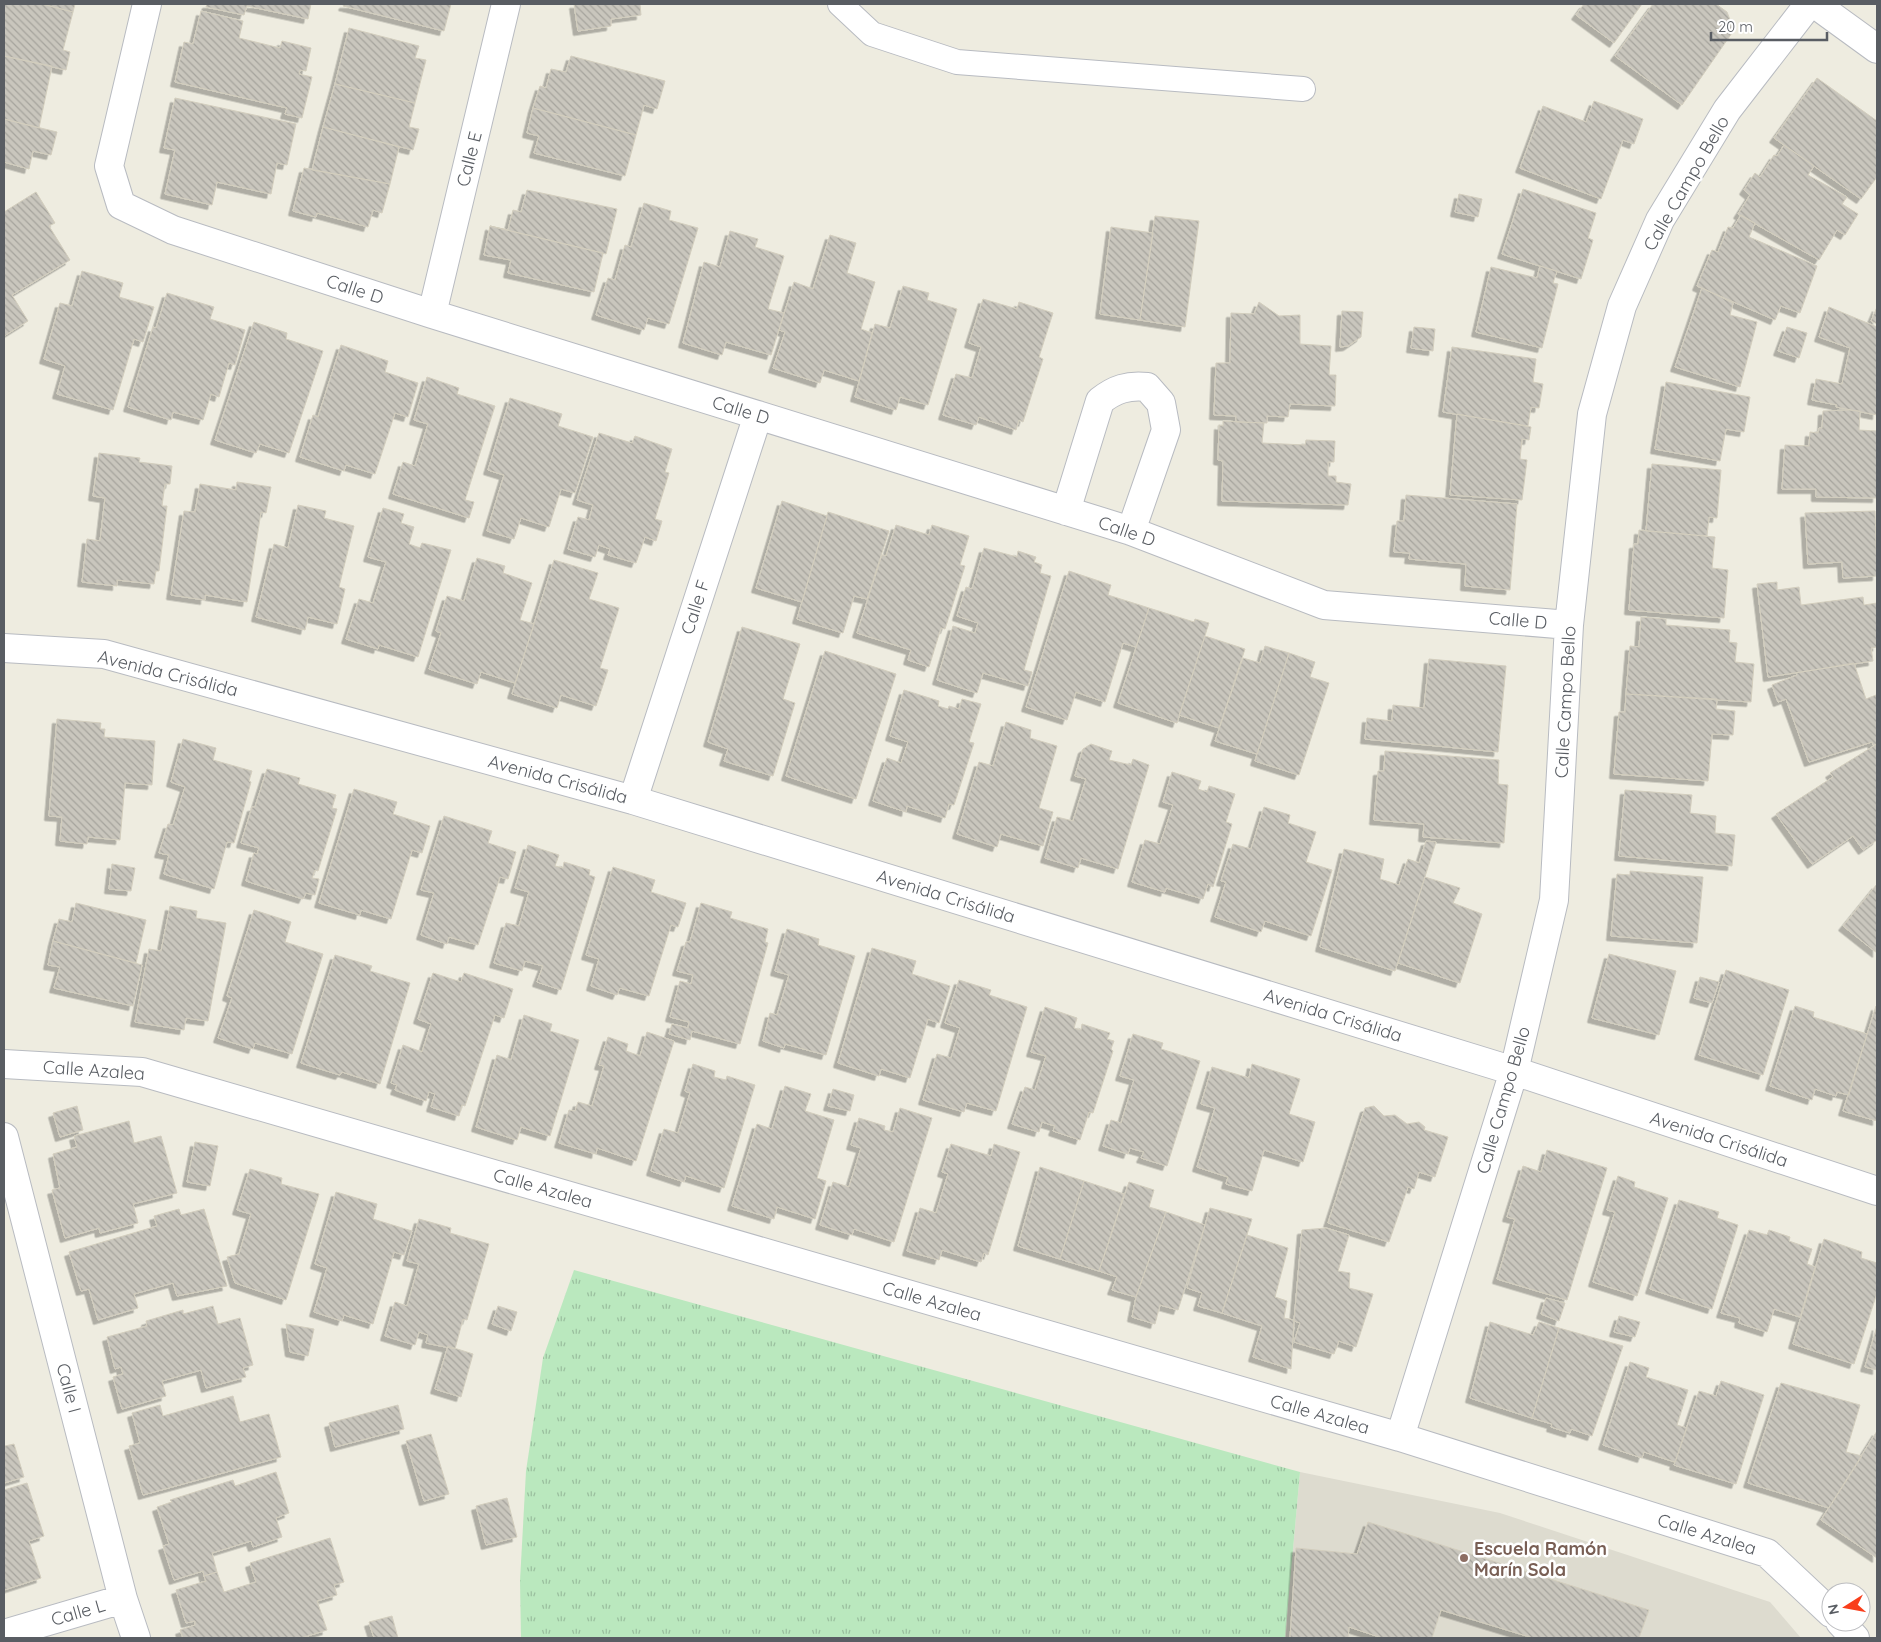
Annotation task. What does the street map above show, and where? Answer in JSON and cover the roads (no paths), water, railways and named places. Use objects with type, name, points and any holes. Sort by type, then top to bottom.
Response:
[{"type":"street","name":"Calle D","points":[[146,4],[109,166],[121,205],[173,230],[432,314],[1131,531],[1324,604],[1569,624]]},
{"type":"street","name":"Calle E","points":[[432,314],[506,4]]},
{"type":"street","name":"Calle Campo Bello","points":[[1400,1437],[1514,1071],[1554,900],[1569,624],[1592,414],[1622,306],[1660,220],[1727,110],[1809,4]]},
{"type":"street","points":[[1815,4],[1877,49]]},
{"type":"street","points":[[1066,511],[1100,401],[1120,388],[1133,386],[1147,387],[1156,394],[1161,403],[1166,430],[1131,531]]},
{"type":"street","name":"Calle F","points":[[633,800],[758,415]]},
{"type":"street","name":"Avenida Crisálida","points":[[4,648],[104,654],[633,800],[1514,1071],[1877,1190]]},
{"type":"street","name":"Calle Azalea","points":[[4,1064],[142,1072],[1400,1437],[1767,1553],[1821,1604]]},
{"type":"street","name":"Calle I","points":[[4,1137],[123,1599],[136,1638]]},
{"type":"street","name":"Calle L","points":[[4,1634],[123,1599]]},
{"type":"lane","points":[[840,4],[872,34],[957,62],[1303,89]]},
{"type":"place","name":"Escuela Ramón Marín Sola","points":[[1464,1558]]}]
